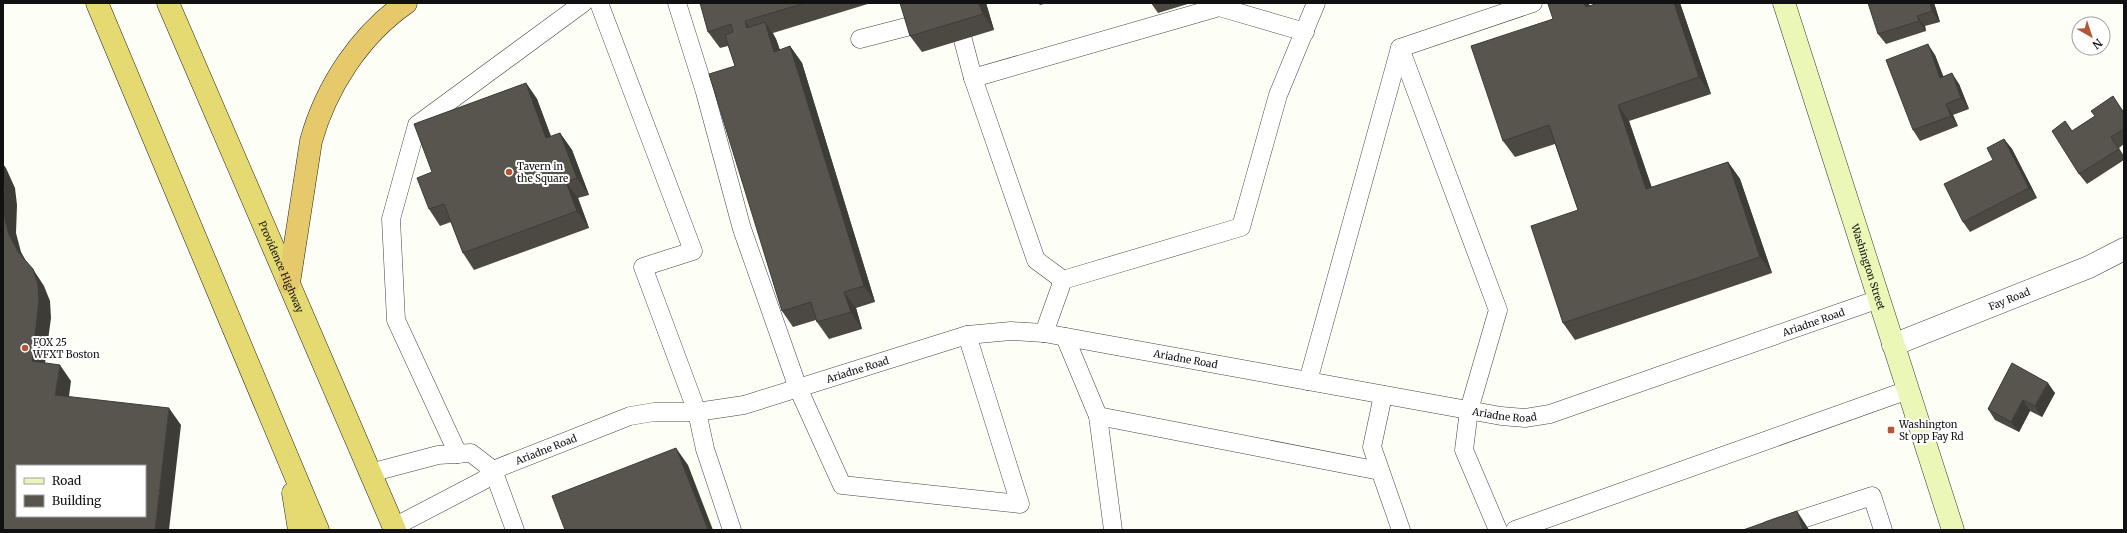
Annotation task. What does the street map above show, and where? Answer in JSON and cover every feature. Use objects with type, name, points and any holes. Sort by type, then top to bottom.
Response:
[{"type":"highway","points":[[97,3],[318,530]]},
{"type":"highway","name":"Providence Highway","points":[[168,3],[394,529]]},
{"type":"highway","points":[[289,283],[310,141],[316,123],[330,92],[348,61],[373,31],[406,3]]},
{"type":"highway","points":[[287,458],[299,530]]},
{"type":"main road","name":"Washington Street","points":[[1784,3],[1953,530]]},
{"type":"street","name":"Fay Road","points":[[1894,345],[2089,267],[2124,249]]},
{"type":"lane","points":[[458,454],[396,320],[391,219],[417,125],[583,3]]},
{"type":"lane","points":[[599,3],[693,251],[643,266],[697,412],[705,449],[732,530]]},
{"type":"lane","points":[[677,3],[705,92],[742,229],[798,388],[842,485],[1020,504],[967,335]]},
{"type":"lane","points":[[1063,280],[1241,227],[1278,95],[1316,3]]},
{"type":"lane","points":[[1400,48],[1533,3]]},
{"type":"lane","points":[[973,78],[1219,7],[1305,32]]},
{"type":"lane","points":[[860,39],[914,25]]},
{"type":"lane","points":[[963,40],[973,78],[1036,260],[1063,280]]},
{"type":"lane","points":[[1308,381],[1400,48]]},
{"type":"lane","points":[[1400,48],[1498,310],[1469,410],[1464,450],[1498,530]]},
{"type":"lane","points":[[1044,333],[1063,280]]},
{"type":"lane","name":"Ariadne Road","points":[[394,529],[484,480],[492,470],[630,416],[654,412],[697,412],[744,405],[967,335],[1011,331],[1044,333],[1384,395],[1525,418],[1550,414],[1879,299]]},
{"type":"lane","points":[[1064,337],[1098,416],[1113,530]]},
{"type":"lane","points":[[1515,530],[1908,390]]},
{"type":"lane","points":[[1384,395],[1372,447],[1400,530]]},
{"type":"lane","points":[[1098,416],[1380,471]]},
{"type":"lane","points":[[370,473],[438,455],[471,453],[492,470],[515,530]]},
{"type":"lane","points":[[1768,530],[1872,496],[1883,530]]},
{"type":"building","points":[[700,3],[805,3],[745,21],[747,28],[765,22],[774,52],[790,46],[864,286],[844,292],[851,312],[817,322],[811,302],[782,311],[709,74],[735,66],[725,35],[733,32],[731,24],[708,32]]},
{"type":"building","points":[[900,3],[979,3],[983,14],[910,36]]},
{"type":"building","points":[[1584,3],[1586,7],[1598,3],[1674,3],[1699,77],[1618,105],[1646,189],[1728,162],[1760,257],[1563,323],[1531,226],[1578,210],[1549,125],[1503,141],[1471,46],[1553,19],[1548,4]]},
{"type":"building","points":[[1868,3],[1930,3],[1932,11],[1917,16],[1919,21],[1878,34]]},
{"type":"building","points":[[1928,44],[1940,78],[1952,73],[1961,98],[1946,104],[1951,116],[1913,130],[1886,60]]},
{"type":"building","name":"Tavern in the Square","points":[[526,83],[546,138],[560,133],[577,178],[566,182],[577,211],[463,253],[444,204],[429,209],[417,178],[432,172],[414,124]]},
{"type":"building","points":[[2113,96],[2124,113],[2124,129],[2111,137],[2119,149],[2079,174],[2052,131],[2065,121],[2072,131],[2095,116],[2091,111]]},
{"type":"building","points":[[2004,139],[2029,188],[1963,222],[1944,184],[1993,160],[1987,148]]},
{"type":"building","name":"FOX 25 WFXT Boston","points":[[3,172],[5,189],[4,216],[9,235],[18,252],[33,269],[38,285],[39,301],[32,361],[60,365],[55,395],[169,408],[155,530],[3,530]]},
{"type":"building","points":[[2012,363],[2048,383],[2035,406],[2023,400],[2011,422],[1988,409]]},
{"type":"building","points":[[676,448],[708,530],[565,530],[552,496]]},
{"type":"building","points":[[1797,511],[1803,530],[1743,530]]},
{"type":"place","name":"Tavern in the Square","points":[[509,172]]},
{"type":"place","name":"FOX 25 WFXT Boston","points":[[25,348]]},
{"type":"place","name":"Washington St opp Fay Rd","points":[[1891,430]]}]
